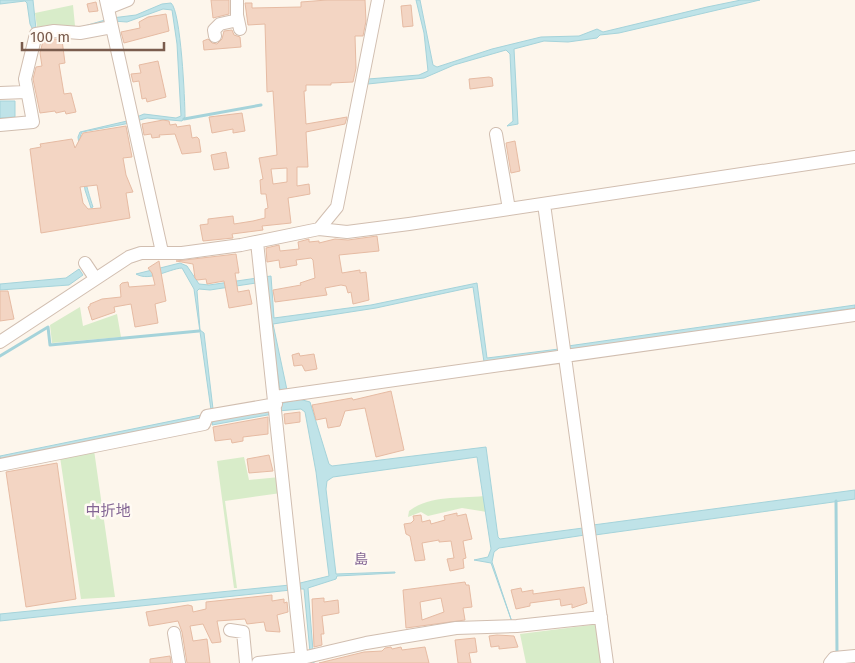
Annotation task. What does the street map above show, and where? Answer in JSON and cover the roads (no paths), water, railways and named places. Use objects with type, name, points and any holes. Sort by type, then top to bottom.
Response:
[{"type":"street","points":[[128,0],[107,4],[162,252]]},
{"type":"street","points":[[215,36],[214,30],[220,24],[239,24],[237,0]]},
{"type":"street","points":[[319,229],[337,207],[378,0]]},
{"type":"street","points":[[0,125],[33,122],[25,79],[36,34],[54,31],[80,33],[112,26]]},
{"type":"street","points":[[0,93],[26,92]]},
{"type":"street","points":[[496,134],[509,209]]},
{"type":"street","points":[[0,342],[94,278],[129,257],[142,253],[182,253],[257,242],[319,229],[347,232],[855,157]]},
{"type":"street","points":[[544,204],[607,663]]},
{"type":"street","points":[[257,242],[302,661]]},
{"type":"street","points":[[85,263],[94,278]]},
{"type":"street","points":[[0,465],[204,424],[207,416],[275,400],[855,315]]},
{"type":"street","points":[[258,663],[302,661],[366,643],[456,628],[517,626],[601,617]]},
{"type":"street","points":[[230,630],[243,632],[246,663]]},
{"type":"street","points":[[174,633],[179,663]]},
{"type":"street","points":[[830,663],[834,658],[855,656]]},
{"type":"water","points":[[0,0],[33,0],[36,29],[33,30],[30,24],[27,3],[25,1],[0,4]]},
{"type":"water","points":[[416,0],[420,0],[433,65],[437,67],[492,49],[541,37],[579,36],[597,29],[603,32],[741,0],[760,0],[619,33],[600,35],[597,38],[568,42],[544,41],[514,49],[518,124],[507,126],[513,121],[510,54],[506,50],[454,65],[424,78],[368,84],[368,79],[419,75],[428,71],[424,33]]},
{"type":"water","points":[[171,3],[180,38],[185,117],[182,121],[147,118],[82,132],[80,156],[78,137],[80,132],[127,121],[144,114],[176,118],[181,116],[177,44],[172,10],[163,9],[127,22],[113,21],[81,27],[112,18],[136,15],[162,4]]},
{"type":"water","points":[[0,101],[15,101],[15,117],[0,118]]},
{"type":"water","points":[[81,159],[93,207],[91,208],[85,190]]},
{"type":"water","points":[[180,263],[187,266],[199,284],[209,285],[271,276],[274,318],[371,305],[477,283],[487,358],[559,349],[559,353],[484,362],[473,287],[376,308],[273,324],[287,390],[280,390],[272,337],[256,283],[210,290],[199,289],[197,291],[200,330],[204,333],[213,409],[211,410],[194,289],[182,268],[147,277],[136,274]]},
{"type":"water","points":[[79,269],[83,275],[69,285],[0,290],[0,284],[66,278]]},
{"type":"water","points":[[855,305],[855,308],[569,350],[568,346]]},
{"type":"water","points":[[299,399],[310,402],[329,464],[332,466],[486,447],[498,537],[500,539],[583,528],[585,535],[499,548],[494,552],[492,562],[512,622],[491,563],[474,560],[488,557],[491,549],[477,457],[333,477],[327,481],[326,489],[336,574],[395,573],[337,576],[336,579],[308,588],[314,663],[311,663],[304,589],[297,589],[296,584],[329,576],[316,472],[305,412],[301,409],[278,411],[273,414],[212,425],[213,421]]},
{"type":"water","points":[[201,415],[201,418],[0,459],[0,456]]},
{"type":"water","points":[[855,490],[855,499],[595,535],[593,525]]},
{"type":"water","points":[[290,585],[291,590],[0,621],[0,614]]},
{"type":"waterway","points":[[184,119],[261,105]]},
{"type":"waterway","points":[[0,356],[48,327],[50,345],[199,331]]},
{"type":"waterway","points":[[836,501],[837,654]]},
{"type":"district","name":"中折地","points":[[108,511]]},
{"type":"district","name":"島","points":[[361,559]]}]
